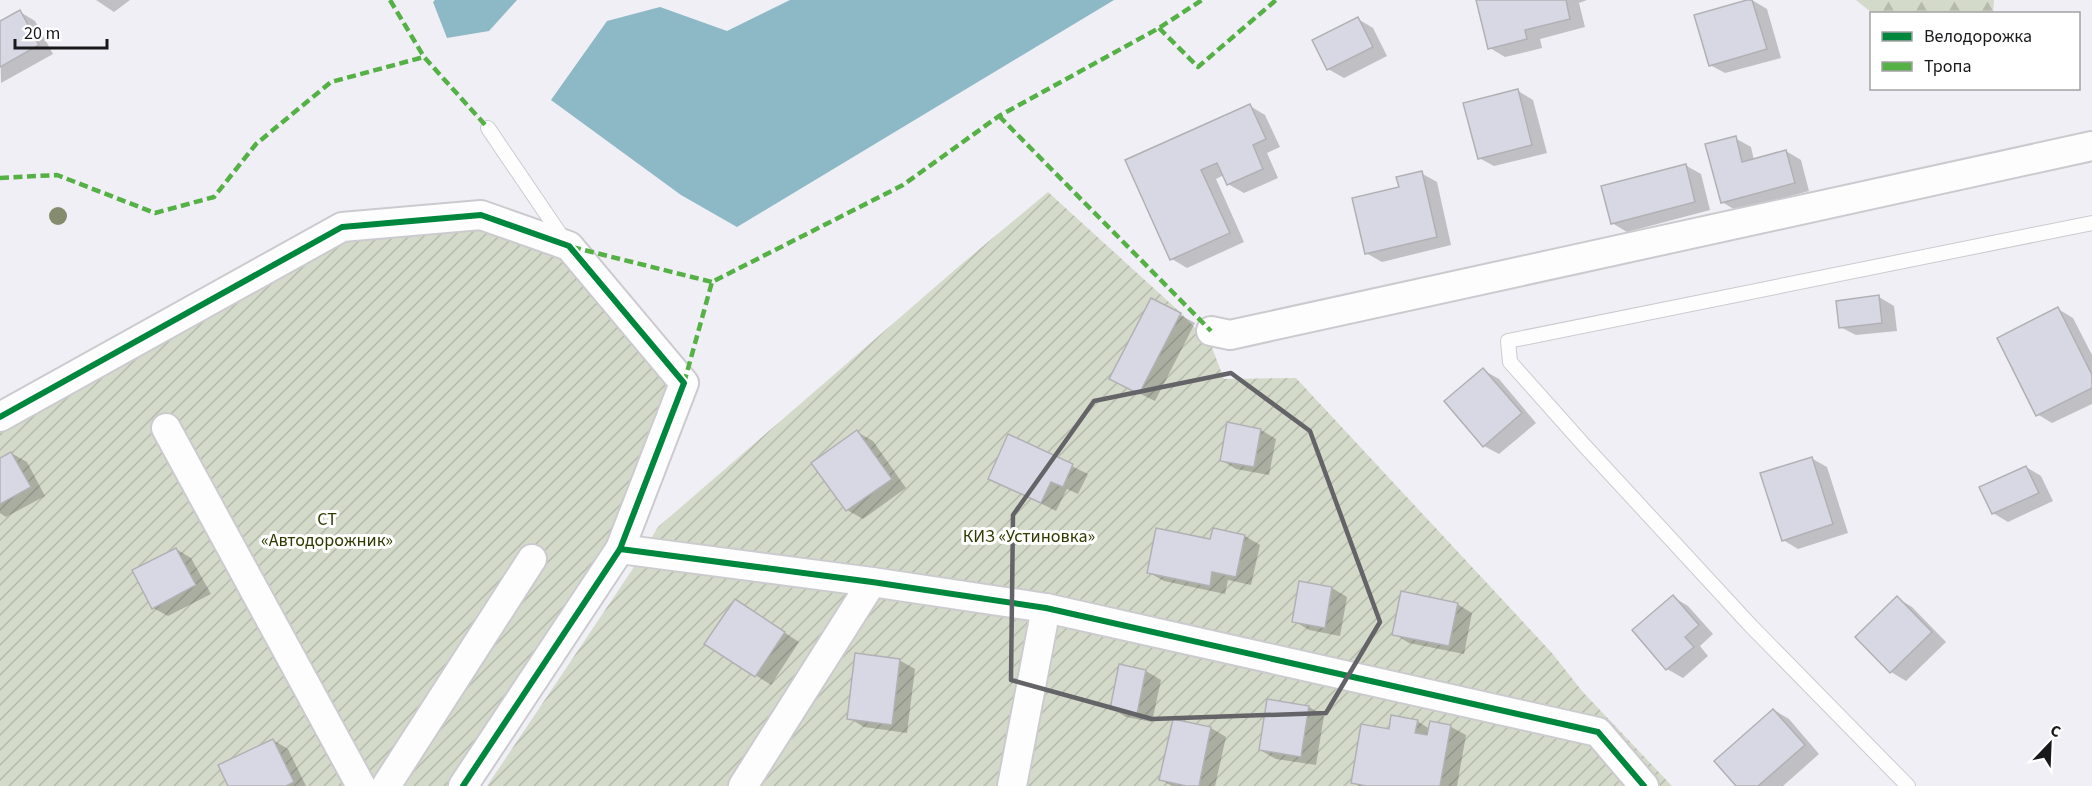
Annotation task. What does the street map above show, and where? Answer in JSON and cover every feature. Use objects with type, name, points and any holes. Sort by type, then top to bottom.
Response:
[{"type":"street","points":[[1210,331],[1230,335],[2092,146]]},
{"type":"street","points":[[0,417],[342,227],[481,215],[569,246],[684,382],[620,549],[463,786]]},
{"type":"street","points":[[166,428],[361,786]]},
{"type":"street","points":[[620,549],[872,582],[1046,608],[1598,732],[1644,786]]},
{"type":"street","points":[[386,786],[532,559]]},
{"type":"street","points":[[743,786],[872,582]]},
{"type":"street","points":[[1012,786],[1046,608]]},
{"type":"lane","points":[[488,128],[569,246]]},
{"type":"lane","points":[[1908,786],[1751,626],[1575,436],[1510,362],[1508,341],[2092,223]]},
{"type":"highlighted area","points":[[1231,373],[1310,431],[1380,622],[1326,713],[1152,719],[1011,680],[1013,515],[1094,401]]},
{"type":"green space","points":[[1856,0],[1994,0],[1993,12],[1871,12]]},
{"type":"green space","name":"КИЗ «Устиновка»","points":[[1048,192],[1181,313],[1211,345],[1224,379],[1296,378],[1552,653],[1582,691],[1672,786],[487,786],[634,567],[658,527]]},
{"type":"green space","name":"СТ «Автодорожник»","points":[[481,215],[569,246],[684,383],[628,531],[463,786],[0,786],[0,421],[342,227]]},
{"type":"water","points":[[435,0],[517,0],[489,31],[447,38],[433,2]]},
{"type":"water","points":[[790,0],[1114,0],[737,227],[681,195],[551,100],[607,21],[660,7],[727,31]]},
{"type":"building","points":[[1476,0],[1566,0],[1570,19],[1525,30],[1527,39],[1488,49]]},
{"type":"building","points":[[1752,0],[1767,49],[1709,66],[1694,15]]},
{"type":"building","points":[[20,10],[39,45],[0,67],[0,21]]},
{"type":"building","points":[[1358,17],[1373,47],[1327,70],[1312,40]]},
{"type":"building","points":[[1518,89],[1532,145],[1478,159],[1463,103]]},
{"type":"building","points":[[1250,104],[1266,139],[1253,145],[1263,169],[1227,185],[1217,163],[1201,170],[1230,233],[1170,260],[1125,160]]},
{"type":"building","points":[[1736,136],[1742,162],[1786,150],[1795,183],[1721,203],[1705,144]]},
{"type":"building","points":[[1686,164],[1695,202],[1611,224],[1601,186]]},
{"type":"building","points":[[1422,171],[1437,237],[1365,254],[1352,198],[1399,187],[1396,177]]},
{"type":"building","points":[[1879,295],[1882,323],[1839,328],[1836,301]]},
{"type":"building","points":[[1151,298],[1181,313],[1139,394],[1109,379]]},
{"type":"building","points":[[2058,307],[2092,375],[2092,388],[2036,416],[1997,338]]},
{"type":"building","points":[[1483,368],[1522,413],[1483,447],[1444,401]]},
{"type":"building","points":[[1227,422],[1261,429],[1254,467],[1220,461]]},
{"type":"building","points":[[857,430],[892,479],[846,511],[811,463]]},
{"type":"building","points":[[1008,434],[1073,464],[1063,487],[1051,482],[1041,503],[988,479]]},
{"type":"building","points":[[11,452],[31,487],[0,504],[0,458]]},
{"type":"building","points":[[1812,457],[1833,524],[1782,541],[1760,473]]},
{"type":"building","points":[[2026,466],[2039,493],[1992,514],[1979,487]]},
{"type":"building","points":[[1156,528],[1210,539],[1213,528],[1245,535],[1236,577],[1212,572],[1210,586],[1147,573]]},
{"type":"building","points":[[176,548],[196,585],[152,609],[132,570]]},
{"type":"building","points":[[1299,581],[1332,587],[1325,628],[1292,622]]},
{"type":"building","points":[[1401,591],[1458,603],[1449,646],[1392,635]]},
{"type":"building","points":[[1673,595],[1699,625],[1685,637],[1694,647],[1666,670],[1632,630]]},
{"type":"building","points":[[1897,596],[1932,632],[1890,673],[1855,637]]},
{"type":"building","points":[[735,599],[785,632],[755,677],[704,644]]},
{"type":"building","points":[[855,653],[900,659],[892,725],[847,719]]},
{"type":"building","points":[[1119,664],[1146,670],[1137,714],[1110,709]]},
{"type":"building","points":[[1267,699],[1309,706],[1301,757],[1259,750]]},
{"type":"building","points":[[1773,709],[1805,745],[1758,786],[1736,786],[1714,761]]},
{"type":"building","points":[[1391,715],[1418,720],[1415,733],[1427,735],[1430,721],[1451,725],[1440,786],[1366,786],[1351,783],[1361,724],[1389,729]]},
{"type":"building","points":[[1173,719],[1211,727],[1199,786],[1186,786],[1159,780]]},
{"type":"building","points":[[273,739],[294,782],[286,786],[228,786],[218,765]]},
{"type":"marked path","points":[[390,0],[424,57],[488,128]]},
{"type":"marked path","points":[[684,383],[712,282],[903,185],[999,116],[1159,28],[1202,0]]},
{"type":"marked path","points":[[1159,28],[1198,67],[1276,0]]},
{"type":"marked path","points":[[0,178],[57,175],[155,213],[214,197],[256,144],[331,82],[424,57]]},
{"type":"marked path","points":[[999,116],[1211,331]]},
{"type":"marked path","points":[[572,247],[712,282]]},
{"type":"cycle path","points":[[0,417],[342,227],[481,215],[569,246],[684,383],[620,549],[463,786]]},
{"type":"cycle path","points":[[620,549],[872,582],[1046,608],[1598,732],[1644,786]]}]
